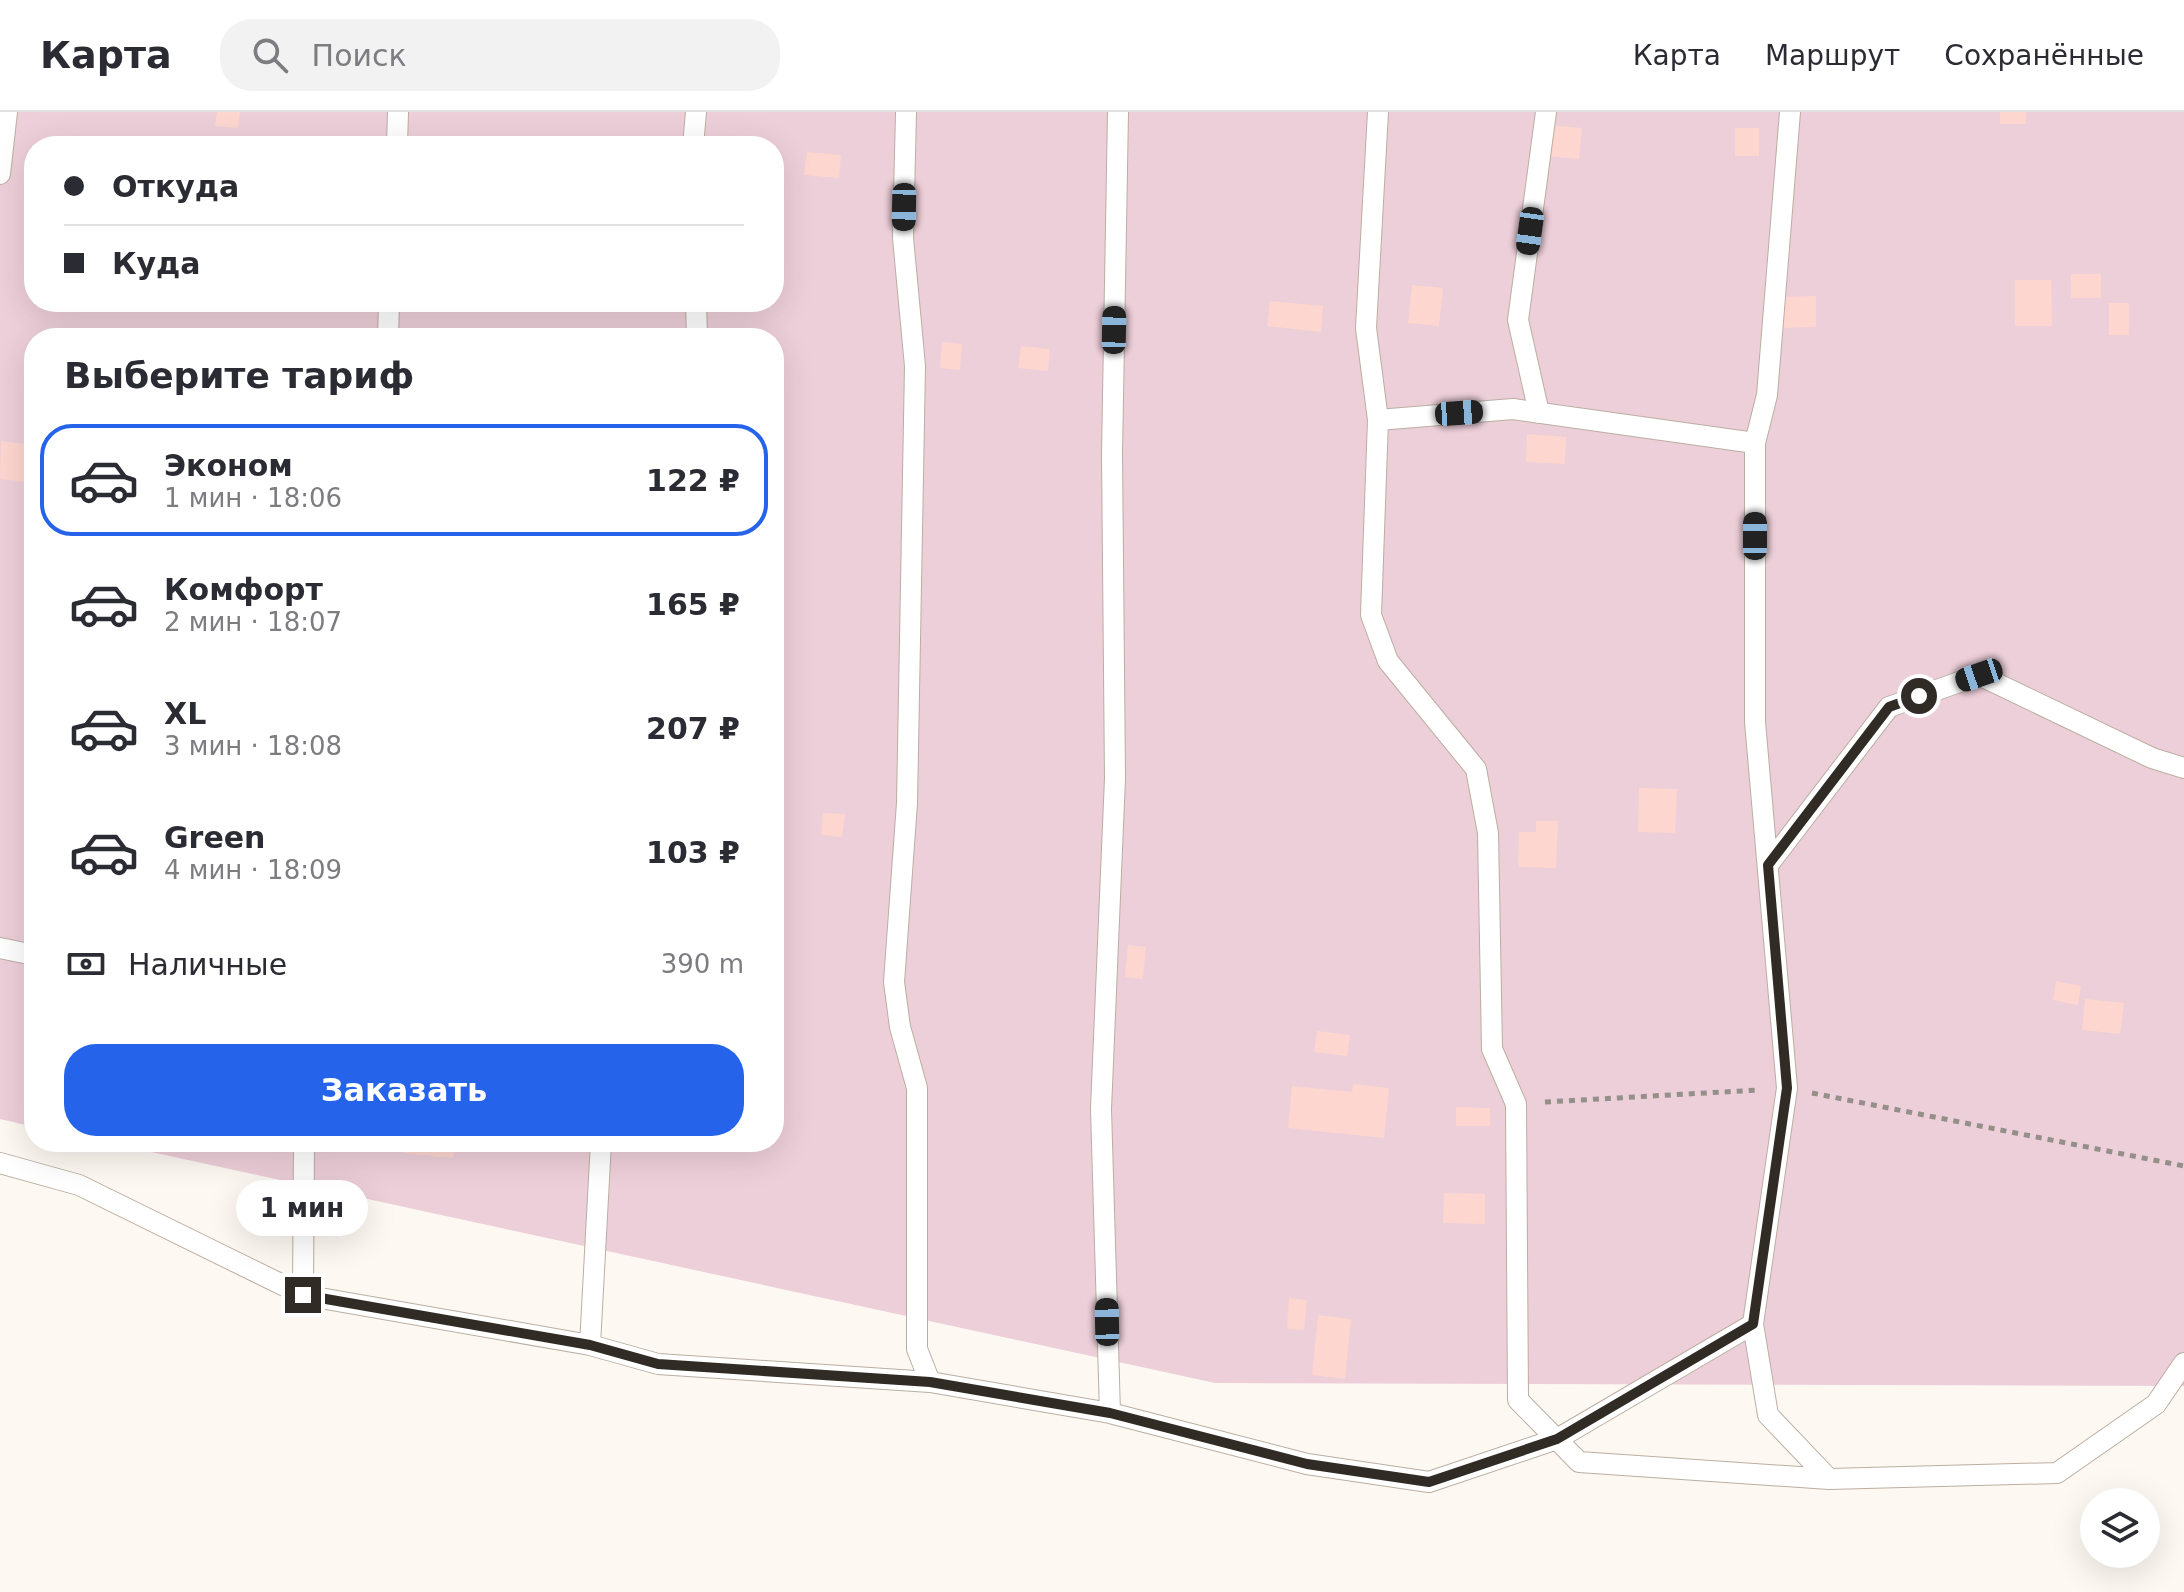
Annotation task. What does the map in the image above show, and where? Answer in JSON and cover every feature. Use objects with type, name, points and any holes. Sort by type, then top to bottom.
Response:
[{"type":"lane","points":[[0,174],[7,112]]},
{"type":"lane","points":[[397,136],[398,112]]},
{"type":"lane","points":[[694,136],[696,112]]},
{"type":"lane","points":[[906,112],[903,238],[915,381],[907,803],[894,982],[900,1027],[917,1088],[917,1349],[930,1382]]},
{"type":"lane","points":[[1110,1413],[1101,1109],[1115,778],[1112,454],[1118,112]]},
{"type":"lane","points":[[1378,112],[1366,328],[1378,420],[1371,615],[1388,661],[1476,769],[1488,833],[1492,1049],[1516,1104],[1518,1400],[1579,1462],[1829,1479],[2057,1473],[2156,1404],[2184,1363]]},
{"type":"lane","points":[[1539,413],[1518,320],[1546,112]]},
{"type":"lane","points":[[1790,112],[1767,395],[1755,443],[1755,722],[1787,1088],[1753,1324],[1768,1415],[1829,1479]]},
{"type":"lane","points":[[1378,420],[1513,409],[1755,443]]},
{"type":"lane","points":[[1768,865],[1889,707],[1979,675],[2152,758],[2184,768]]},
{"type":"lane","points":[[0,948],[24,953]]},
{"type":"lane","points":[[303,1295],[304,1152]]},
{"type":"lane","points":[[590,1345],[600,1152]]},
{"type":"lane","points":[[0,1163],[79,1185],[303,1295],[590,1345],[658,1364],[930,1382],[1110,1413],[1307,1464],[1429,1482],[1557,1439],[1753,1324]]},
{"type":"path","points":[[1516,1104],[1787,1088],[2184,1166]]},
{"type":"shaded area","points":[[0,112],[2184,112],[2184,1386],[1215,1383],[151,1152],[784,1152],[784,328],[24,328],[24,1125],[0,1119]]},
{"type":"building","points":[[217,112],[240,112],[238,128],[215,126]]},
{"type":"building","points":[[2000,112],[2026,112],[2026,124],[2000,124]]},
{"type":"building","points":[[1549,125],[1582,128],[1579,159],[1545,156]]},
{"type":"building","points":[[1735,128],[1759,128],[1759,156],[1735,156]]},
{"type":"building","points":[[807,152],[841,155],[839,178],[804,175]]},
{"type":"building","points":[[2071,274],[2101,274],[2101,298],[2071,298]]},
{"type":"building","points":[[2015,280],[2051,280],[2052,326],[2015,326]]},
{"type":"building","points":[[1412,285],[1443,288],[1439,326],[1408,323]]},
{"type":"building","points":[[1816,296],[1816,327],[1781,328],[1781,297]]},
{"type":"building","points":[[1270,301],[1323,306],[1321,332],[1267,326]]},
{"type":"building","points":[[2109,303],[2129,303],[2129,335],[2109,335]]},
{"type":"building","points":[[942,342],[962,344],[960,370],[940,368]]},
{"type":"building","points":[[1021,346],[1050,349],[1048,371],[1018,368]]},
{"type":"building","points":[[1527,434],[1566,437],[1565,464],[1526,462]]},
{"type":"building","points":[[1,441],[24,444],[24,482],[0,479]]},
{"type":"building","points":[[1639,788],[1677,789],[1675,833],[1638,832]]},
{"type":"building","points":[[823,813],[845,814],[842,837],[821,835]]},
{"type":"building","points":[[1536,821],[1558,821],[1556,868],[1518,867],[1519,832],[1536,832]]},
{"type":"building","points":[[1128,945],[1146,947],[1143,979],[1125,977]]},
{"type":"building","points":[[2056,981],[2081,986],[2078,1005],[2053,1000]]},
{"type":"building","points":[[2085,999],[2124,1003],[2120,1034],[2082,1030]]},
{"type":"building","points":[[1317,1031],[1350,1035],[1347,1056],[1314,1052]]},
{"type":"building","points":[[1353,1084],[1389,1088],[1384,1138],[1288,1128],[1292,1086],[1352,1092]]},
{"type":"building","points":[[1456,1107],[1490,1108],[1490,1126],[1456,1126]]},
{"type":"building","points":[[403,1152],[454,1152],[453,1158]]},
{"type":"building","points":[[1444,1193],[1485,1194],[1485,1224],[1443,1223]]},
{"type":"building","points":[[1289,1298],[1307,1300],[1304,1330],[1287,1329]]},
{"type":"building","points":[[1318,1315],[1351,1319],[1345,1379],[1312,1375]]},
{"type":"route","points":[[303,1295],[590,1345],[658,1364],[930,1382],[1110,1413],[1307,1464],[1429,1482],[1557,1439],[1753,1324],[1787,1088],[1768,865],[1889,707],[1919,696]]}]
